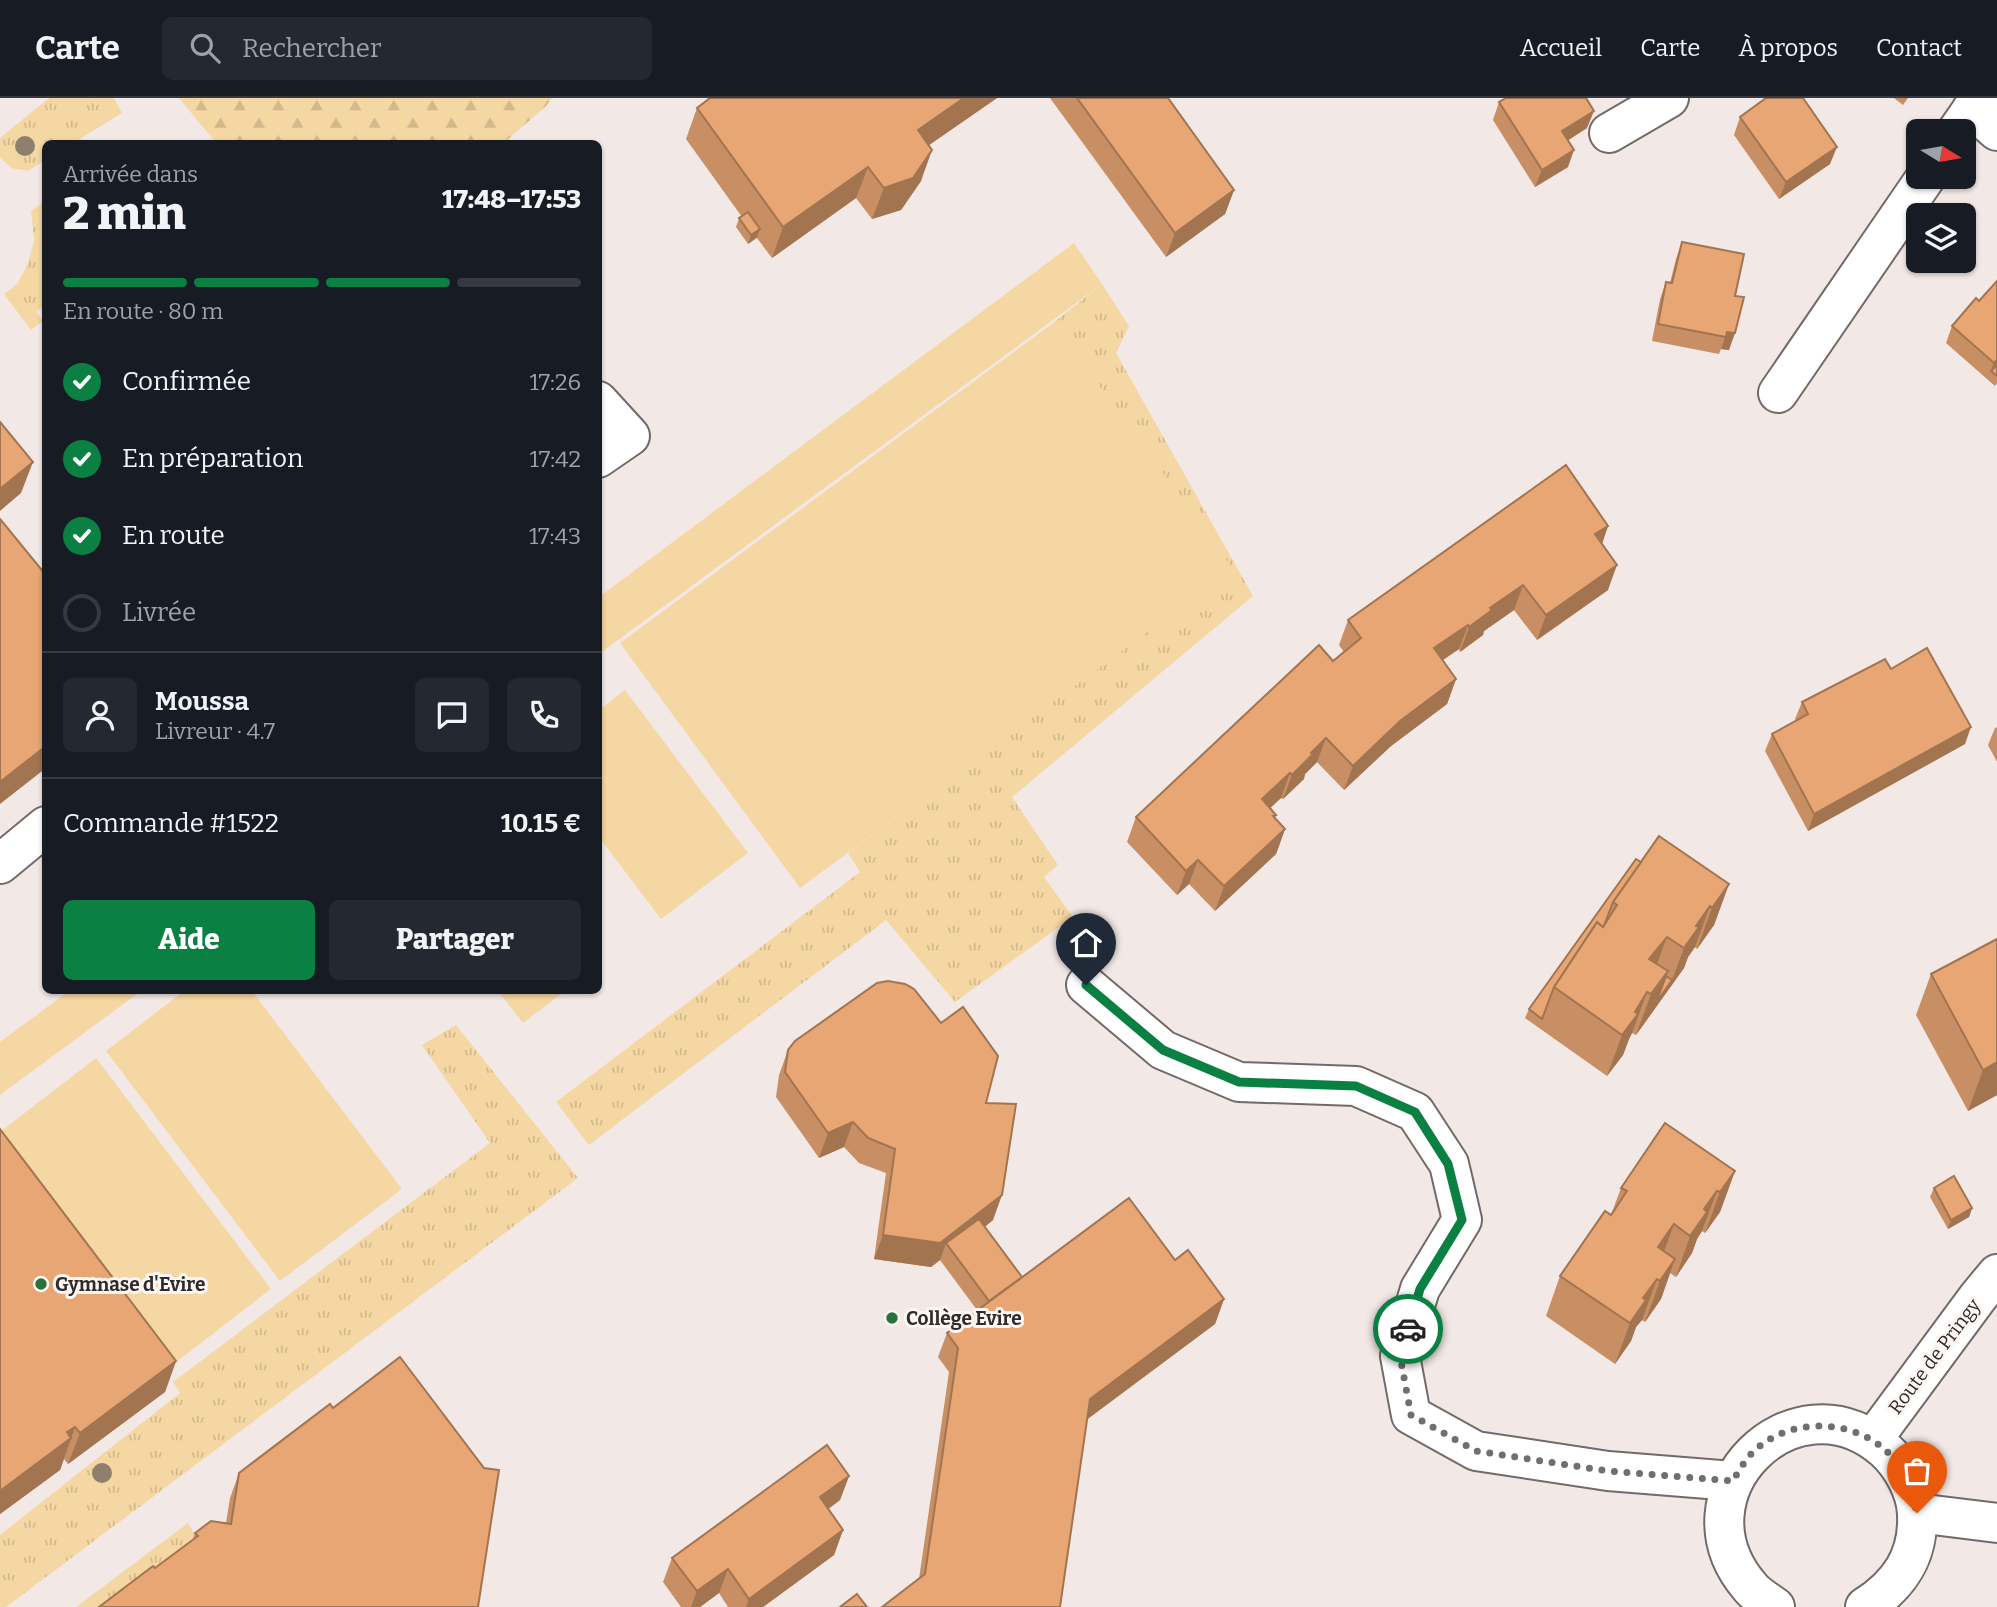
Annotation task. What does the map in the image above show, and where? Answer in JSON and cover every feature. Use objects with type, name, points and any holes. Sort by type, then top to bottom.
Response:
[{"type":"street","points":[[1609,133],[1669,98]]},
{"type":"street","points":[[1778,393],[1918,189]]},
{"type":"street","points":[[602,405],[630,436],[602,455]]},
{"type":"street","points":[[0,864],[42,829]]},
{"type":"street","points":[[1086,985],[1163,1050],[1239,1082],[1356,1086],[1415,1112],[1448,1164],[1462,1220],[1420,1289],[1400,1356],[1411,1415],[1476,1451],[1608,1471],[1733,1481]]},
{"type":"street","name":"Route de Pringy","points":[[1873,1439],[1997,1274]]},
{"type":"street","points":[[1751,1601],[1725,1538],[1725,1509],[1733,1481],[1751,1454],[1778,1434],[1809,1425],[1842,1427],[1873,1439],[1894,1458],[1910,1484],[1917,1513],[1915,1542],[1904,1570],[1886,1594],[1866,1607]]},
{"type":"street","points":[[1917,1513],[1997,1523]]},
{"type":"green space","points":[[49,98],[114,98],[122,113],[78,140],[42,140],[42,162],[28,171],[11,168],[0,157],[0,138]]},
{"type":"green space","points":[[179,98],[552,98],[507,140],[214,140]]},
{"type":"green space","points":[[42,203],[42,307],[36,312],[42,322],[31,330],[4,294],[17,284],[28,264],[34,240],[31,211]]},
{"type":"green space","points":[[1074,243],[1102,284],[602,652],[602,595]]},
{"type":"green space","points":[[1102,284],[1129,326],[1116,353],[1253,596],[1012,797],[1058,865],[1044,877],[1073,917],[955,1002],[886,920],[589,1145],[556,1102],[860,872],[848,853],[1232,569],[1053,323]]},
{"type":"green space","points":[[1053,323],[1233,569],[800,888],[620,643]]},
{"type":"green space","points":[[625,690],[748,853],[661,919],[602,841],[602,708]]},
{"type":"green space","points":[[65,994],[137,994],[0,1095],[0,1042]]},
{"type":"green space","points":[[180,994],[254,994],[402,1189],[280,1281],[106,1051]]},
{"type":"green space","points":[[500,994],[561,994],[523,1023]]},
{"type":"green space","points":[[456,1025],[578,1178],[6,1607],[0,1607],[0,1535],[180,1393],[173,1382],[490,1143],[422,1045]]},
{"type":"green space","points":[[96,1058],[271,1289],[158,1376],[0,1132]]},
{"type":"green space","points":[[188,1523],[197,1538],[114,1603],[105,1602],[100,1607],[76,1607]]},
{"type":"building","points":[[710,98],[964,98],[918,130],[932,150],[913,178],[884,188],[868,167],[783,227],[697,108]]},
{"type":"building","points":[[1077,98],[1168,98],[1234,190],[1175,233]]},
{"type":"building","points":[[1506,98],[1586,98],[1594,111],[1562,131],[1574,150],[1542,170],[1499,102]]},
{"type":"building","points":[[1766,98],[1803,98],[1837,147],[1786,182],[1740,117]]},
{"type":"building","points":[[748,212],[760,229],[751,235],[739,218]]},
{"type":"building","points":[[1682,242],[1744,254],[1735,296],[1744,297],[1735,333],[1727,332],[1726,337],[1658,324],[1666,282],[1672,283]]},
{"type":"building","points":[[1997,281],[1997,360],[1994,363],[1952,326],[1976,298],[1979,301]]},
{"type":"building","points":[[1997,365],[1997,376],[1991,371]]},
{"type":"building","points":[[0,422],[33,462],[0,489]]},
{"type":"building","points":[[1566,465],[1608,526],[1595,534],[1617,565],[1546,615],[1523,585],[1490,608],[1492,610],[1469,627],[1468,625],[1434,648],[1456,679],[1400,721],[1353,766],[1326,738],[1292,775],[1290,773],[1262,799],[1285,829],[1224,886],[1198,860],[1186,871],[1136,817],[1319,645],[1333,661],[1361,638],[1348,620]]},
{"type":"building","points":[[0,519],[42,570],[42,749],[0,782]]},
{"type":"building","points":[[1927,648],[1971,727],[1814,814],[1772,734],[1808,714],[1802,702],[1885,659],[1891,669]]},
{"type":"building","points":[[1659,836],[1729,884],[1712,908],[1710,906],[1684,948],[1667,937],[1649,959],[1668,971],[1651,994],[1647,992],[1635,1012],[1638,1014],[1622,1035],[1554,987],[1597,922],[1603,927],[1617,905],[1613,902]]},
{"type":"building","points":[[1636,859],[1641,862],[1613,902],[1603,927],[1597,922],[1554,987],[1542,1019],[1529,1009]]},
{"type":"building","points":[[1997,939],[1997,1062],[1983,1070],[1931,974]]},
{"type":"building","points":[[1666,976],[1672,980],[1656,1003]]},
{"type":"building","points":[[888,981],[905,984],[914,989],[941,1023],[963,1007],[998,1056],[986,1103],[1016,1104],[1002,1195],[940,1243],[883,1235],[895,1149],[868,1138],[853,1122],[828,1133],[785,1072],[788,1050],[795,1041],[877,983]]},
{"type":"building","points":[[1665,1123],[1735,1171],[1704,1209],[1707,1212],[1690,1236],[1674,1224],[1658,1247],[1675,1259],[1660,1281],[1657,1279],[1643,1298],[1646,1300],[1630,1323],[1560,1276],[1605,1211],[1611,1215],[1627,1191],[1621,1188]]},
{"type":"building","name":"Gymnase d'Evire","points":[[0,1129],[176,1361],[80,1433],[75,1427],[67,1432],[71,1438],[0,1491]]},
{"type":"building","points":[[1954,1176],[1972,1208],[1951,1220],[1934,1188]]},
{"type":"building","points":[[1129,1198],[1175,1260],[1188,1250],[1224,1299],[1090,1399],[1060,1607],[882,1607],[925,1574],[958,1348],[947,1333]]},
{"type":"building","points":[[979,1219],[1022,1277],[989,1301],[946,1243]]},
{"type":"building","points":[[400,1357],[484,1468],[499,1470],[478,1607],[99,1607],[198,1536],[195,1533],[211,1521],[231,1524],[239,1473],[330,1404],[333,1408]]},
{"type":"building","points":[[827,1445],[849,1476],[820,1497],[843,1530],[749,1599],[728,1569],[697,1591],[672,1558]]},
{"type":"building","points":[[857,1594],[867,1607],[840,1607]]},
{"type":"way so far","points":[[1408,1329],[1400,1356],[1411,1415],[1476,1451],[1608,1471],[1733,1481],[1751,1454],[1778,1434],[1809,1425],[1842,1427],[1873,1439],[1894,1458],[1910,1484],[1917,1513]]},
{"type":"place","name":"Gymnase d'Evire","points":[[41,1284]]},
{"type":"place","name":"Collège Evire","points":[[892,1318]]},
{"type":"route","points":[[1086,985],[1163,1050],[1239,1082],[1356,1086],[1415,1112],[1448,1164],[1462,1220],[1420,1289],[1408,1329]]}]
